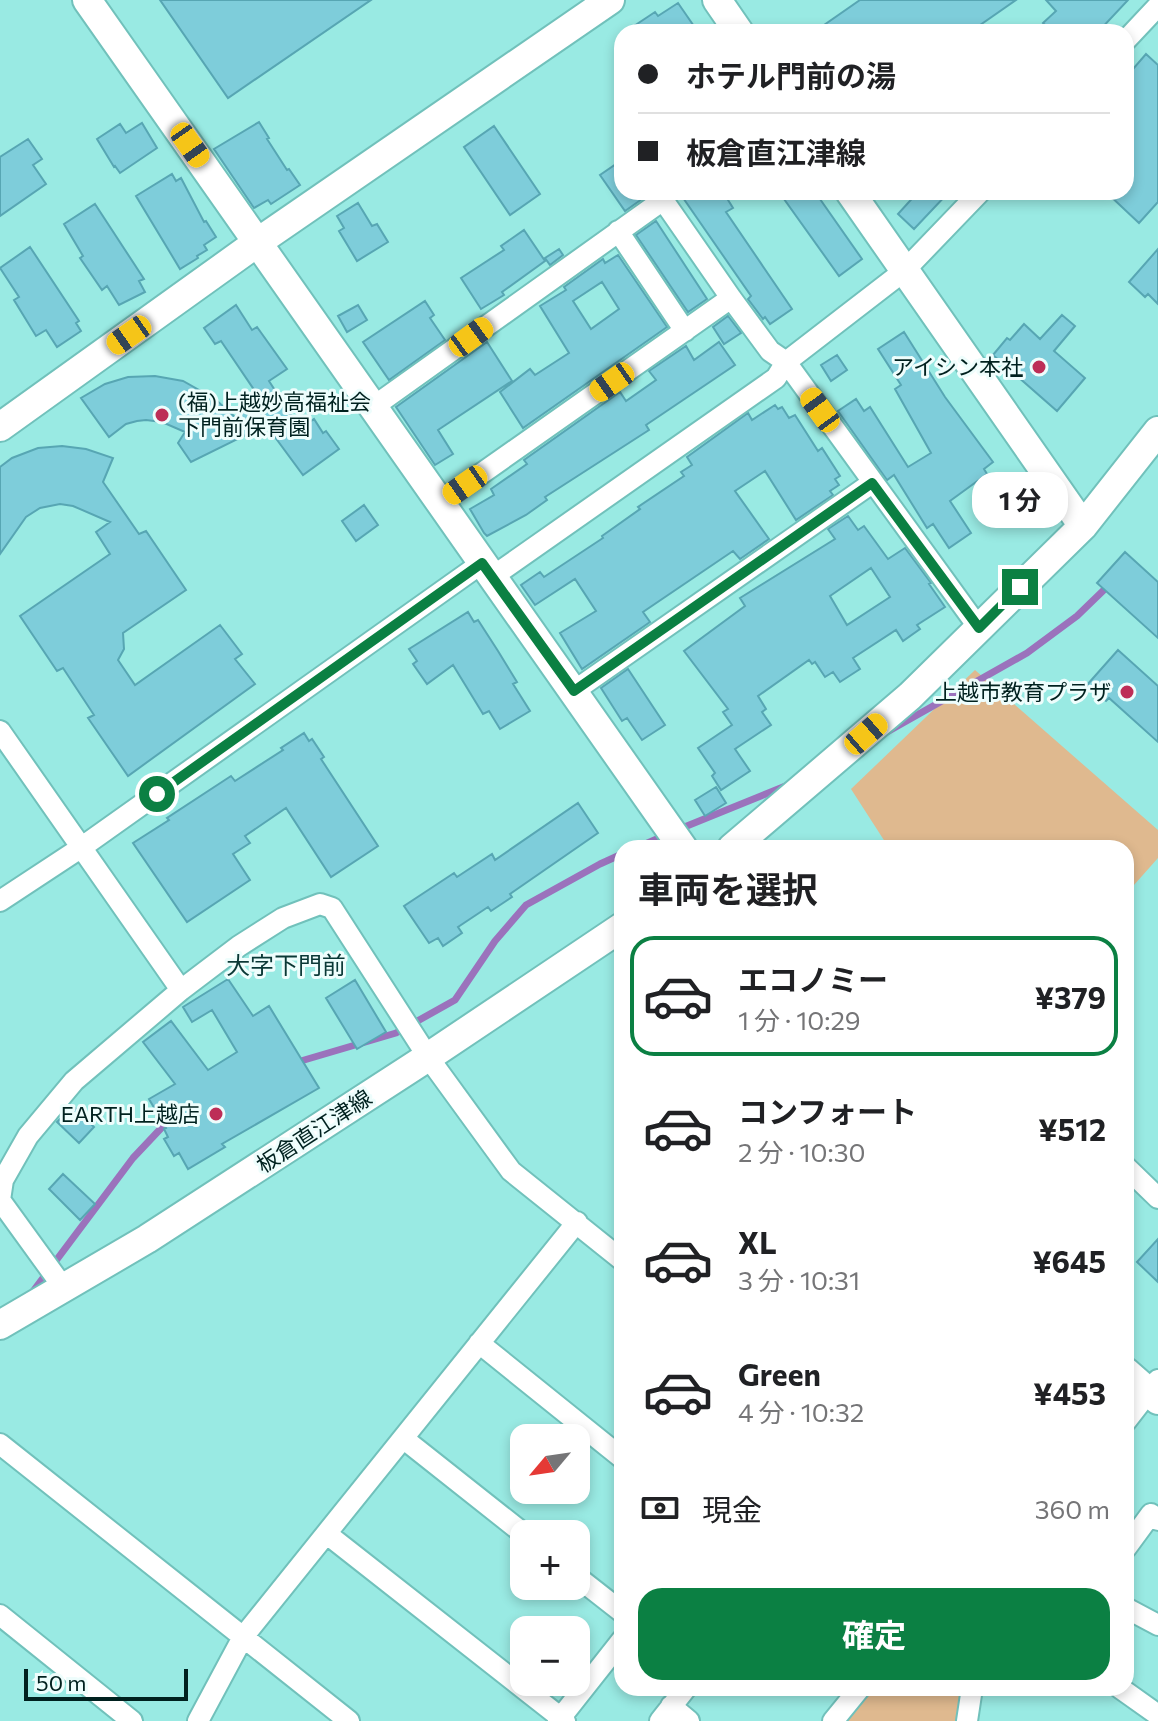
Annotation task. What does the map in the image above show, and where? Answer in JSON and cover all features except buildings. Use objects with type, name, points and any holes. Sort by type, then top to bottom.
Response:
[{"type":"street","points":[[87,0],[677,840]]},
{"type":"street","points":[[0,427],[258,242],[610,0]]},
{"type":"street","points":[[717,0],[734,24]]},
{"type":"street","points":[[1134,32],[1158,6]]},
{"type":"street","points":[[373,407],[663,200],[770,351],[786,362],[979,628]]},
{"type":"street","points":[[855,200],[1083,526]]},
{"type":"street","points":[[0,901],[776,378],[786,362],[904,271],[972,200]]},
{"type":"street","points":[[618,231],[685,331]]},
{"type":"street","points":[[441,502],[731,298]]},
{"type":"street","points":[[741,840],[910,696],[1083,526],[1158,431]]},
{"type":"street","points":[[574,691],[872,483]]},
{"type":"street","points":[[2,739],[82,847],[181,990]]},
{"type":"street","points":[[63,1287],[0,1200],[3,1180],[28,1136],[74,1081],[181,990],[239,946],[283,918],[320,904],[332,908],[428,1057],[511,1171],[614,1253]]},
{"type":"street","name":"板倉直江津線","points":[[0,1325],[147,1239],[614,932]]},
{"type":"street","points":[[1134,1175],[1158,1198]]},
{"type":"street","points":[[198,1721],[243,1637],[577,1222]]},
{"type":"street","points":[[479,1343],[614,1452]]},
{"type":"street","points":[[1134,1377],[1155,1390],[1134,1412]]},
{"type":"street","points":[[404,1439],[510,1523]]},
{"type":"street","points":[[0,1444],[349,1721]]},
{"type":"street","points":[[1134,1537],[1151,1514],[1158,1520]]},
{"type":"street","points":[[327,1534],[561,1720],[614,1650]]},
{"type":"street","points":[[590,1587],[614,1606]]},
{"type":"street","points":[[1134,1612],[1158,1625]]},
{"type":"street","points":[[0,1615],[132,1721]]},
{"type":"street","points":[[680,1696],[665,1714],[689,1721]]},
{"type":"street","points":[[833,1721],[853,1696]]},
{"type":"street","points":[[967,1721],[971,1696]]},
{"type":"street","points":[[1131,1696],[1158,1715]]},
{"type":"shaded area","points":[[975,670],[1158,830],[1158,858],[1134,885],[1134,840],[884,840],[851,789]]},
{"type":"shaded area","points":[[867,1696],[962,1696],[957,1721],[847,1721]]},
{"type":"waterway","points":[[887,732],[1027,653],[1077,616],[1109,585]]},
{"type":"waterway","points":[[677,830],[788,785]]},
{"type":"waterway","points":[[654,840],[666,835]]},
{"type":"waterway","points":[[294,1063],[396,1033],[455,1000],[495,941],[526,905],[614,858]]},
{"type":"waterway","points":[[31,1294],[133,1158],[171,1121]]},
{"type":"place","name":"アイシン本社","points":[[1039,367]]},
{"type":"place","name":"(福)上越妙高福祉会 下門前保育園","points":[[162,415]]},
{"type":"place","name":"上越市教育プラザ","points":[[1127,692]]},
{"type":"place","name":"EARTH上越店","points":[[216,1114]]},
{"type":"district","name":"大字下門前","points":[[286,966]]},
{"type":"route","points":[[157,794],[482,563],[574,691],[872,483],[979,628],[1020,587]]}]
